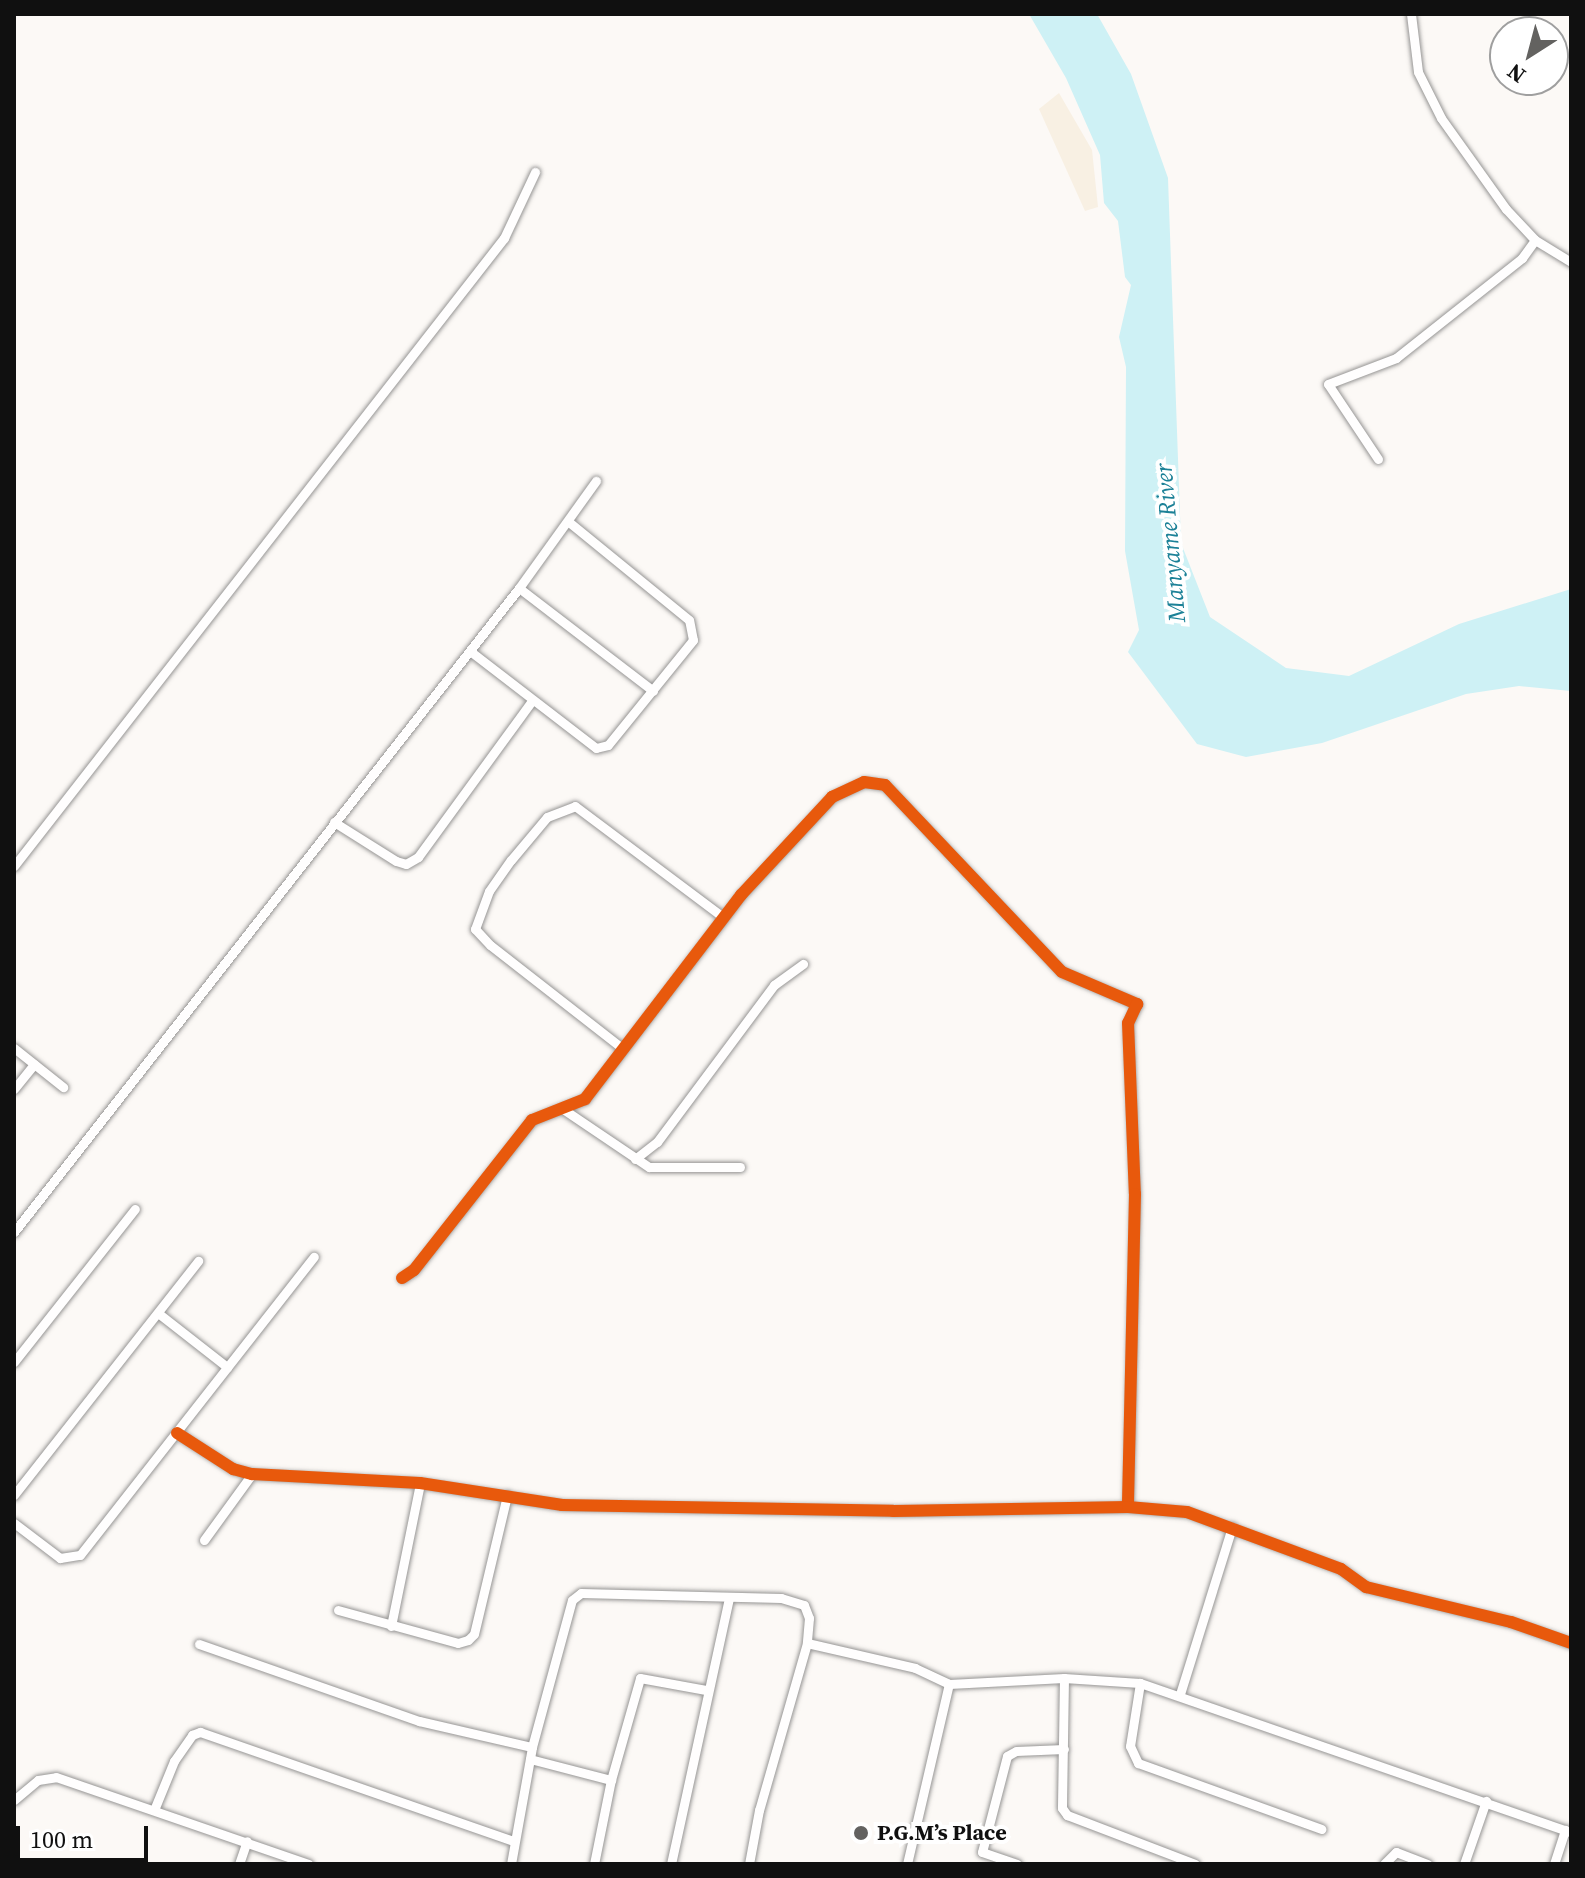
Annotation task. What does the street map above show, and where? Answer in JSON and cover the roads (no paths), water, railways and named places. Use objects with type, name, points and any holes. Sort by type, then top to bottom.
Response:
[{"type":"street","points":[[1411,14],[1413,52],[1426,93],[1506,209],[1535,240],[1571,262]]},
{"type":"street","points":[[14,866],[504,238],[535,172]]},
{"type":"street","points":[[1378,459],[1328,384],[1396,358],[1522,258],[1535,240]]},
{"type":"street","points":[[14,1232],[519,588],[596,481]]},
{"type":"street","points":[[470,651],[531,702],[596,748],[608,745],[693,640],[689,620],[569,522]]},
{"type":"street","points":[[519,588],[653,691]]},
{"type":"street","points":[[334,822],[396,861],[406,864],[418,857],[531,702]]},
{"type":"street","points":[[402,1278],[414,1270],[532,1120],[547,1111],[563,1109],[585,1099],[724,918],[832,797],[864,782],[885,785],[1062,972],[1137,1004],[1128,1023],[1135,1268],[1128,1507]]},
{"type":"street","points":[[622,1048],[490,945],[475,929],[489,891],[511,860],[547,817],[575,806],[724,918]]},
{"type":"street","points":[[635,1159],[657,1142],[774,985],[803,964]]},
{"type":"street","points":[[14,1048],[63,1087]]},
{"type":"street","points":[[14,1089],[34,1064]]},
{"type":"street","points":[[563,1109],[635,1159],[656,1169],[740,1167]]},
{"type":"street","points":[[14,1362],[135,1209]]},
{"type":"street","points":[[14,1523],[60,1558],[80,1555],[314,1257]]},
{"type":"street","points":[[14,1495],[198,1261]]},
{"type":"street","points":[[158,1313],[227,1367]]},
{"type":"street","points":[[177,1433],[233,1469],[252,1474],[420,1483],[562,1505],[893,1511],[1128,1507],[1187,1512],[1341,1569],[1379,1592],[1511,1622],[1571,1643]]},
{"type":"street","points":[[204,1540],[252,1474]]},
{"type":"street","points":[[391,1626],[420,1483]]},
{"type":"street","points":[[338,1610],[458,1643],[474,1634],[507,1495]]},
{"type":"street","points":[[1180,1694],[1232,1527]]},
{"type":"street","points":[[511,1864],[532,1747],[575,1595],[781,1598],[804,1605],[809,1618],[807,1643],[759,1810],[749,1864]]},
{"type":"street","points":[[671,1864],[706,1690],[729,1598]]},
{"type":"street","points":[[807,1643],[915,1668],[949,1684],[1064,1678],[1140,1683],[1180,1694],[1568,1831],[1554,1864]]},
{"type":"street","points":[[199,1644],[419,1721],[532,1747]]},
{"type":"street","points":[[594,1864],[611,1780],[640,1678],[706,1690]]},
{"type":"street","points":[[1064,1678],[1062,1808],[1067,1815],[1195,1864]]},
{"type":"street","points":[[1140,1683],[1130,1746],[1138,1763],[1321,1829]]},
{"type":"street","points":[[907,1864],[949,1684]]},
{"type":"street","points":[[154,1810],[174,1761],[192,1735],[200,1732],[513,1841]]},
{"type":"street","points":[[1017,1864],[982,1852],[1007,1756],[1016,1751],[1064,1749]]},
{"type":"street","points":[[530,1759],[611,1780]]},
{"type":"street","points":[[14,1800],[38,1780],[56,1777],[308,1864]]},
{"type":"street","points":[[1464,1864],[1486,1801]]},
{"type":"street","points":[[239,1864],[247,1841]]},
{"type":"street","points":[[1384,1864],[1396,1852],[1428,1864]]},
{"type":"water","name":"Manyame River","points":[[1029,14],[1097,14],[1131,74],[1168,178],[1181,543],[1210,617],[1286,668],[1349,676],[1459,624],[1571,589],[1571,691],[1519,686],[1466,694],[1322,743],[1246,757],[1197,744],[1128,652],[1139,630],[1125,551],[1126,367],[1119,337],[1131,285],[1125,277],[1118,221],[1104,203],[1100,155],[1066,78]]},
{"type":"place","name":"P.G.M’s Place","points":[[861,1833]]}]
